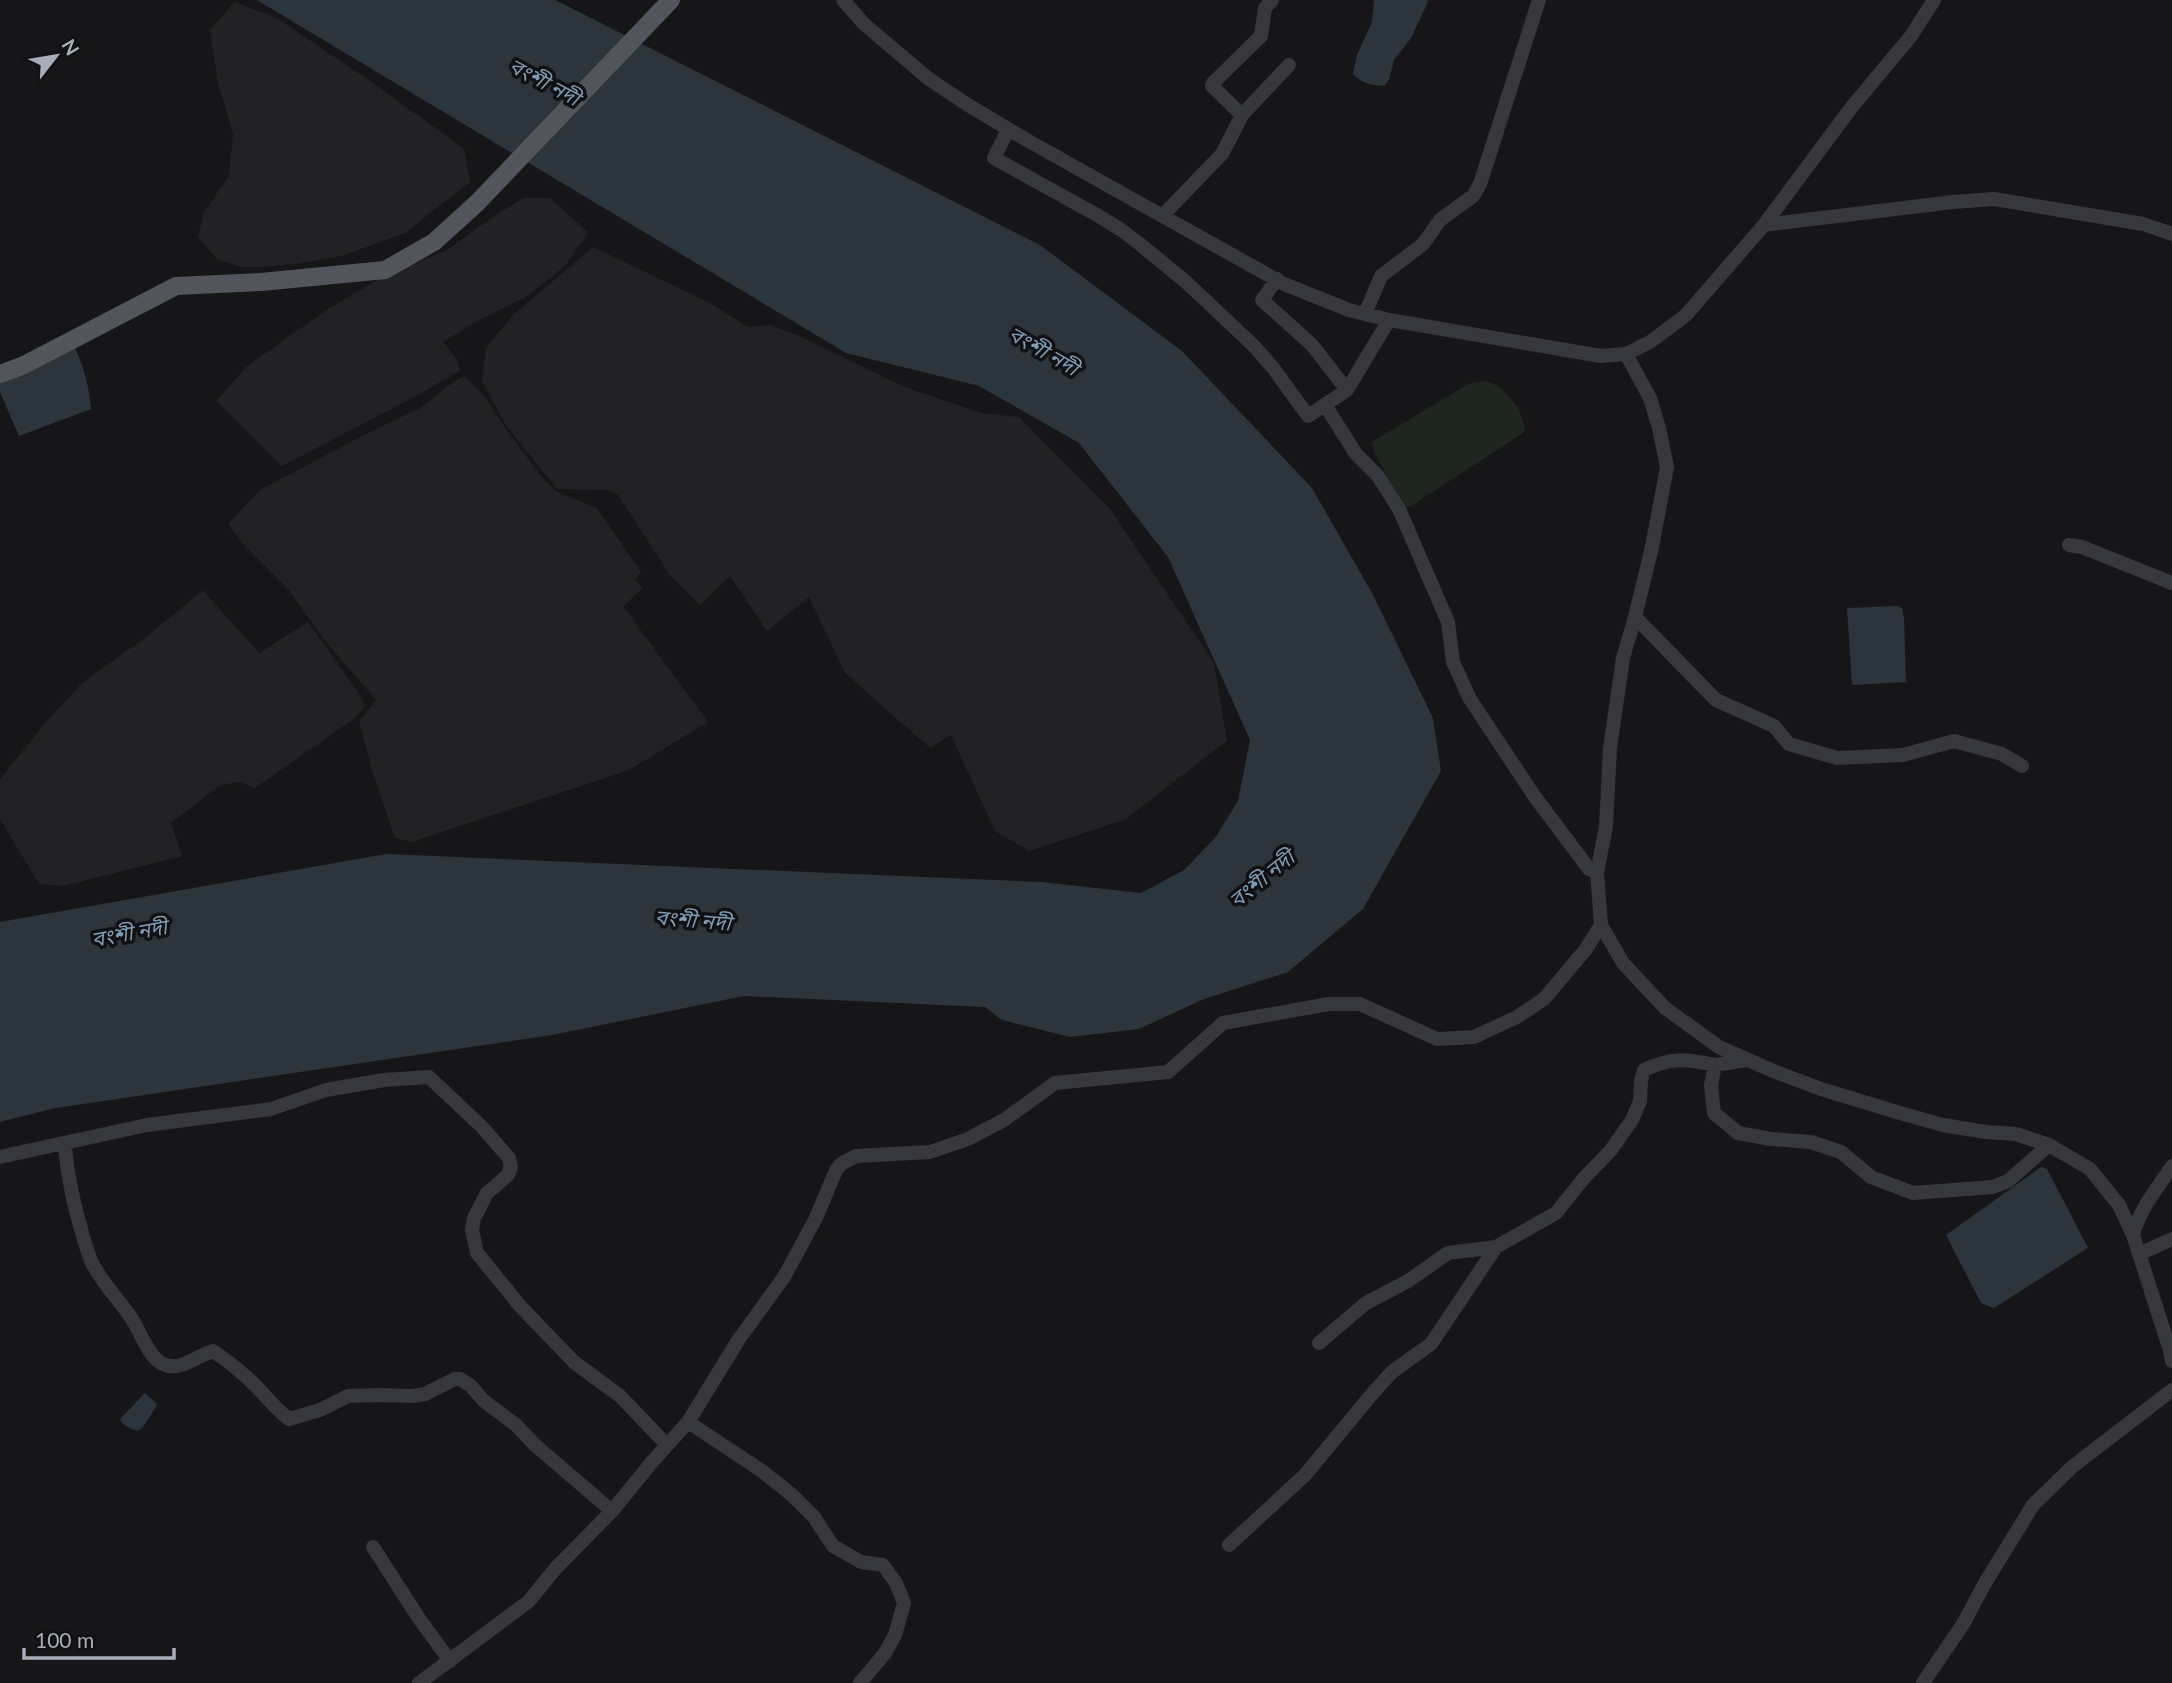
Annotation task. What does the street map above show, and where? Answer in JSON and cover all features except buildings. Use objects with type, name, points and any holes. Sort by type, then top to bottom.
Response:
[{"type":"main road","points":[[0,374],[24,365],[176,286],[261,282],[385,270],[434,242],[477,203],[671,0]]},
{"type":"street","points":[[843,0],[864,24],[929,79],[1008,130],[1277,279],[1328,302],[1389,320],[1601,356],[1626,354],[1650,342],[1686,315],[1765,225],[1836,127],[1911,36],[1934,0]]},
{"type":"street","points":[[1242,115],[1212,86],[1261,36],[1265,8],[1272,0]]},
{"type":"street","points":[[1365,314],[1381,276],[1423,244],[1440,220],[1473,196],[1480,184],[1539,0]]},
{"type":"street","points":[[1162,216],[1222,155],[1242,115],[1289,65]]},
{"type":"street","points":[[1008,130],[993,158],[1120,229],[1186,282],[1237,329],[1274,369],[1308,416],[1347,390],[1389,320]]},
{"type":"street","points":[[1765,225],[1994,199],[2143,224],[2172,234]]},
{"type":"street","points":[[1277,279],[1262,300],[1312,345],[1347,390]]},
{"type":"street","points":[[1626,354],[1650,398],[1667,467],[1652,547],[1623,658],[1611,748],[1606,827],[1597,872],[1601,925],[1623,963],[1665,1008],[1719,1047],[1821,1089],[1943,1125],[2016,1134],[2049,1144],[2090,1169],[2119,1205],[2133,1235],[2172,1361]]},
{"type":"street","points":[[1325,405],[1356,454],[1378,476],[1399,509],[1448,622],[1453,662],[1471,699],[1535,797],[1589,869],[1597,872]]},
{"type":"street","points":[[2069,545],[2082,547],[2172,583]]},
{"type":"street","points":[[1635,617],[1716,700],[1774,726],[1790,744],[1837,758],[1903,755],[1954,741],[2002,754],[2022,766]]},
{"type":"street","points":[[419,1683],[528,1601],[612,1511],[688,1422],[739,1339],[784,1277],[816,1219],[836,1170],[849,1160],[856,1156],[930,1152],[968,1139],[1004,1120],[1055,1083],[1168,1072],[1223,1023],[1329,1004],[1360,1004],[1437,1039],[1474,1037],[1517,1017],[1544,999],[1586,949],[1601,925]]},
{"type":"street","points":[[1319,1343],[1366,1303],[1408,1281],[1448,1253],[1496,1247],[1556,1213],[1611,1150],[1632,1120],[1640,1101],[1644,1070],[1661,1062],[1688,1059],[1715,1065],[1748,1060]]},
{"type":"street","points":[[1715,1065],[1711,1085],[1714,1113],[1738,1133],[1811,1142],[1841,1152],[1871,1177],[1913,1193],[1993,1187],[2008,1181],[2049,1144]]},
{"type":"street","points":[[0,1157],[147,1125],[271,1110],[326,1090],[384,1080],[429,1077],[482,1127],[509,1158],[511,1167],[508,1175],[487,1193],[474,1218],[472,1230],[477,1253],[521,1307],[574,1362],[620,1395],[667,1445]]},
{"type":"street","points":[[65,1143],[67,1173],[76,1216],[93,1266],[130,1316],[157,1361],[165,1366],[177,1366],[213,1351],[289,1419],[320,1410],[348,1396],[425,1394],[460,1379],[612,1511]]},
{"type":"street","points":[[2133,1235],[2137,1218],[2172,1166]]},
{"type":"street","points":[[2139,1254],[2172,1239]]},
{"type":"street","points":[[1229,1545],[1305,1475],[1392,1372],[1431,1344],[1496,1247]]},
{"type":"street","points":[[1923,1683],[1963,1625],[1985,1583],[2033,1505],[2072,1466],[2172,1390]]},
{"type":"street","points":[[688,1422],[762,1471],[792,1495],[814,1517],[833,1546],[861,1562],[883,1565],[896,1583],[904,1603],[895,1635],[885,1653],[860,1683]]},
{"type":"street","points":[[373,1547],[450,1661]]},
{"type":"shaded area","points":[[234,2],[275,17],[375,84],[464,149],[470,182],[405,233],[342,256],[262,267],[242,267],[218,260],[198,237],[204,212],[229,176],[233,134],[218,83],[210,30]]},
{"type":"shaded area","points":[[523,198],[550,198],[588,232],[566,265],[526,297],[443,342],[457,359],[460,370],[420,394],[282,466],[217,401],[246,367],[328,309],[379,279],[447,250]]},
{"type":"shaded area","points":[[593,247],[710,303],[748,327],[771,325],[802,337],[902,386],[981,413],[1019,417],[1110,509],[1214,663],[1227,741],[1124,820],[1029,851],[995,831],[951,735],[930,748],[845,673],[809,597],[767,631],[730,576],[700,605],[670,575],[618,495],[609,490],[557,489],[505,424],[482,381],[486,348],[512,316]]},
{"type":"shaded area","points":[[464,376],[484,396],[544,480],[558,492],[597,508],[641,572],[635,579],[643,588],[623,606],[708,722],[629,770],[412,842],[395,838],[359,721],[376,700],[322,637],[289,590],[246,547],[228,524],[260,490],[420,408]]},
{"type":"shaded area","points":[[1486,381],[1500,388],[1517,407],[1525,429],[1523,433],[1405,508],[1374,452],[1372,442],[1468,384]]},
{"type":"shaded area","points":[[203,590],[259,653],[308,622],[365,705],[355,718],[255,788],[239,782],[220,785],[171,823],[182,856],[63,886],[39,884],[0,819],[0,779],[44,724],[82,683],[146,637]]},
{"type":"water","name":"বংশী নদী","points":[[257,0],[555,0],[1040,245],[1182,351],[1312,488],[1372,593],[1433,718],[1441,771],[1363,909],[1288,972],[1204,999],[1139,1029],[1070,1037],[1002,1020],[985,1007],[744,996],[552,1035],[56,1108],[0,1122],[0,922],[386,854],[1042,882],[1141,893],[1184,870],[1215,838],[1238,801],[1250,740],[1168,557],[1079,443],[979,386],[846,353]]},
{"type":"water","points":[[1374,0],[1428,0],[1411,38],[1394,60],[1385,85],[1372,85],[1353,74],[1357,55],[1372,22]]},
{"type":"water","points":[[74,346],[86,377],[91,409],[19,436],[0,392],[0,383]]},
{"type":"water","points":[[1847,608],[1902,608],[1904,618],[1906,682],[1852,685]]},
{"type":"water","points":[[2041,1167],[2047,1169],[2088,1248],[1994,1308],[1981,1303],[1946,1235]]},
{"type":"water","points":[[145,1393],[157,1404],[138,1431],[125,1425],[120,1419]]}]
